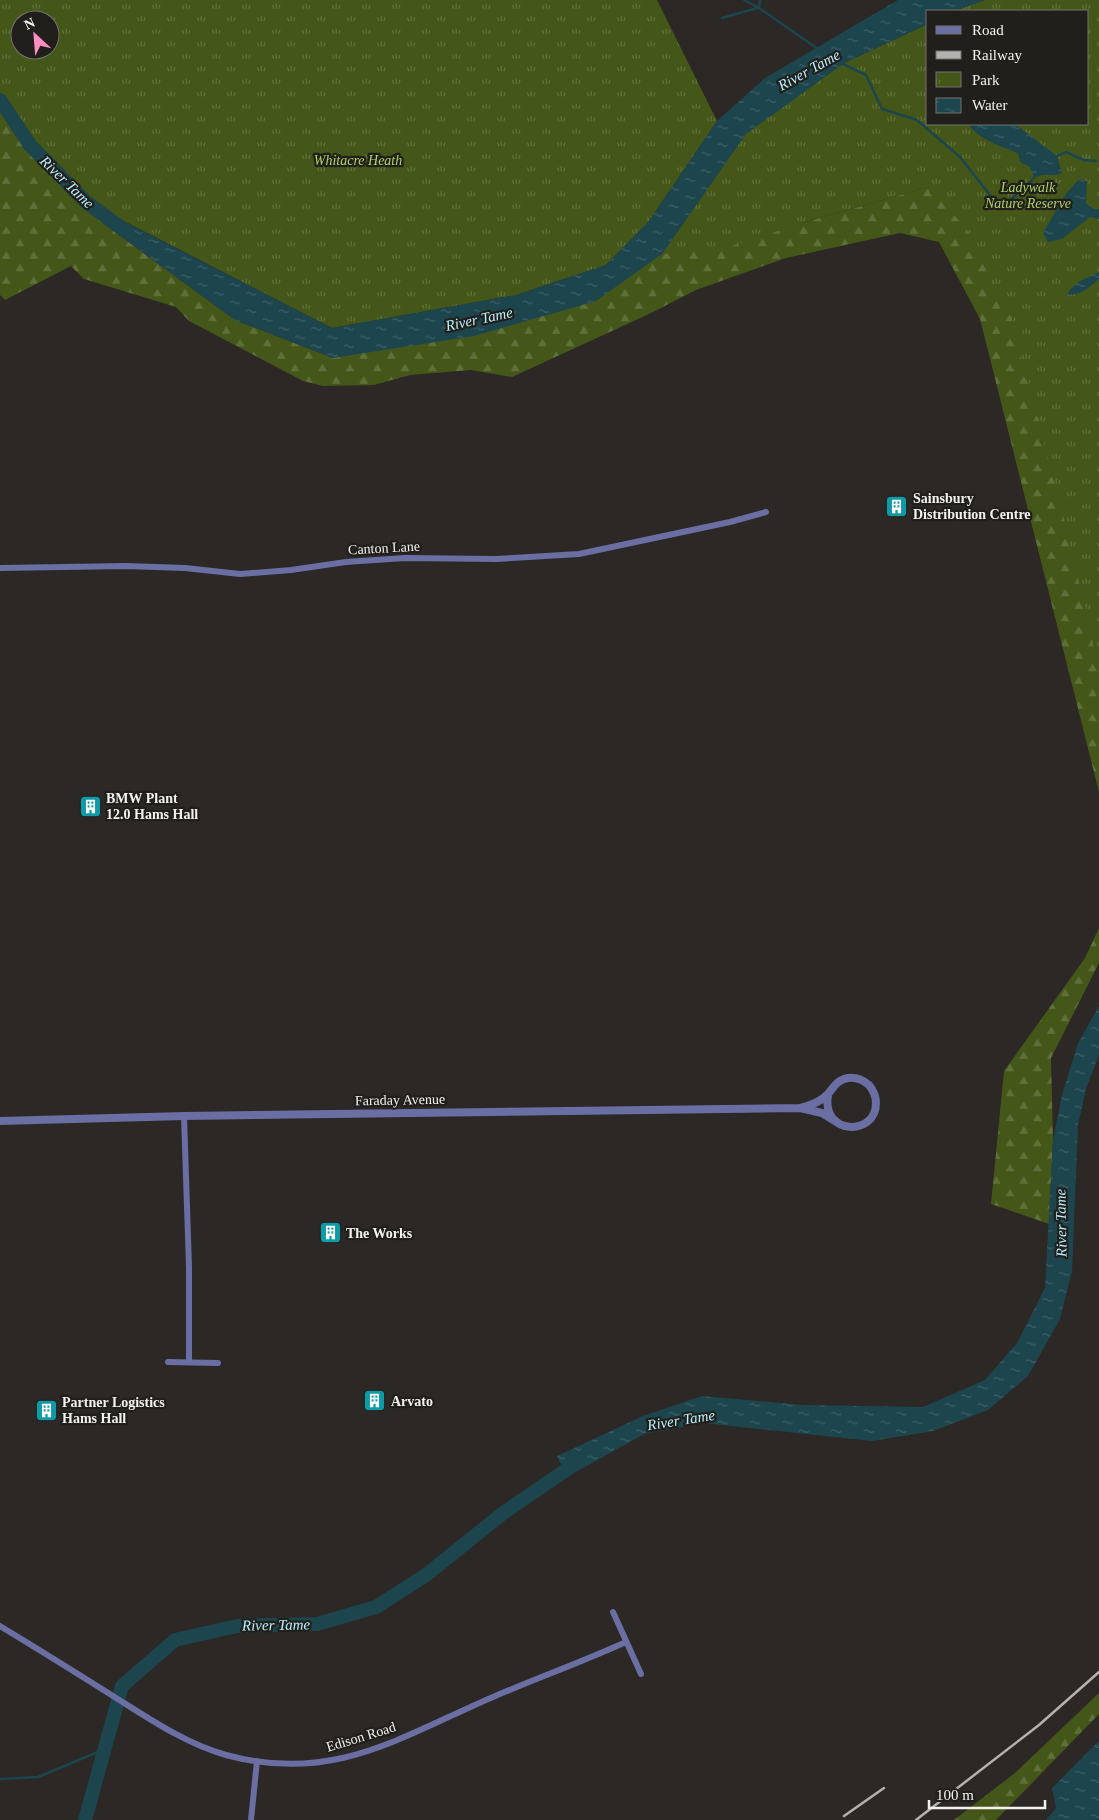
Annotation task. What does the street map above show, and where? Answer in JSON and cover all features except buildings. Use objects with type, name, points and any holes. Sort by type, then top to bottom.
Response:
[{"type":"street","name":"Canton Lane","points":[[0,568],[126,566],[185,568],[240,574],[291,570],[346,562],[405,558],[496,559],[579,554],[730,522],[766,512]]},
{"type":"street","points":[[850,1078],[861,1080],[866,1083],[874,1094],[875,1108],[866,1122],[854,1127],[847,1127],[835,1121],[827,1109],[828,1095],[836,1083],[850,1078]]},
{"type":"street","name":"Faraday Avenue","points":[[800,1108],[818,1102],[828,1095]]},
{"type":"street","name":"Faraday Avenue","points":[[0,1121],[184,1116],[800,1108],[822,1113],[835,1121]]},
{"type":"street","points":[[184,1116],[190,1362]]},
{"type":"street","points":[[168,1362],[218,1363]]},
{"type":"street","points":[[613,1612],[641,1674]]},
{"type":"street","name":"Edison Road","points":[[0,1626],[188,1740],[225,1755],[280,1763],[324,1762],[381,1748],[491,1698],[626,1642]]},
{"type":"street","points":[[251,1820],[257,1761]]},
{"type":"green space","name":"Whitacre Heath","points":[[0,0],[657,0],[717,121],[649,221],[606,265],[516,295],[332,328],[87,202],[58,175],[31,143],[0,99]]},
{"type":"green space","name":"Ladywalk Nature Reserve","points":[[985,0],[1099,0],[1099,669],[1062,510],[1007,304],[991,280],[966,228],[928,187],[802,223],[726,248],[662,254],[745,134],[844,63],[926,25],[926,125],[1089,125],[1089,10],[957,10]]},
{"type":"green space","points":[[0,99],[24,139],[60,178],[107,219],[104,224],[235,320],[333,358],[662,254],[714,181],[802,223],[928,187],[1099,310],[1099,792],[980,319],[939,242],[900,233],[786,258],[696,290],[649,314],[512,377],[471,370],[410,375],[374,385],[323,386],[303,381],[189,321],[176,307],[84,279],[71,266],[5,300],[0,295]]},
{"type":"green space","points":[[1099,928],[1099,963],[1051,1058],[1053,1140],[1049,1224],[991,1204],[1004,1071],[1085,958]]},
{"type":"green space","points":[[1099,1693],[1099,1714],[996,1820],[954,1820],[1015,1773]]},
{"type":"water","points":[[898,0],[985,0],[957,10],[926,10],[926,25],[844,63],[746,134],[662,254],[596,301],[474,336],[333,358],[235,320],[104,224],[119,219],[332,328],[516,295],[606,265],[649,221],[717,121],[765,78]]},
{"type":"water","points":[[969,125],[1016,125],[1057,156],[1062,173],[1042,175],[1034,178],[1030,167],[1020,162],[1018,153],[997,145],[973,130]]},
{"type":"water","points":[[1079,179],[1087,181],[1086,203],[1094,209],[1099,209],[1099,219],[1090,217],[1062,239],[1048,242],[1043,233],[1065,195]]},
{"type":"water","points":[[1099,272],[1099,279],[1087,289],[1080,293],[1065,295],[1078,282]]},
{"type":"water","points":[[1099,1006],[1099,1055],[1086,1089],[1078,1125],[1072,1271],[1060,1319],[1028,1376],[988,1410],[933,1431],[872,1441],[704,1423],[644,1434],[567,1477],[557,1456],[643,1416],[702,1396],[803,1405],[923,1407],[985,1380],[1017,1343],[1045,1288],[1053,1140],[1062,1095],[1078,1043]]},
{"type":"water","points":[[1099,1741],[1099,1820],[1046,1820],[1056,1808],[1052,1788]]},
{"type":"waterway","points":[[744,0],[759,8],[818,49]]},
{"type":"waterway","points":[[759,8],[760,0]]},
{"type":"waterway","points":[[722,18],[757,8]]},
{"type":"waterway","points":[[841,63],[866,75],[882,109],[917,120],[960,157],[1001,209],[1034,178]]},
{"type":"waterway","name":"River Tame","points":[[0,100],[30,145],[86,202],[127,232]]},
{"type":"waterway","points":[[1057,156],[1066,152],[1084,160],[1096,161]]},
{"type":"waterway","name":"River Tame","points":[[85,1820],[122,1686],[175,1640],[237,1626],[317,1624],[376,1607],[426,1575],[502,1514],[579,1461]]},
{"type":"waterway","points":[[0,1779],[38,1777],[105,1749]]},
{"type":"railway","points":[[916,1820],[1039,1725],[1099,1672]]},
{"type":"railway","points":[[844,1816],[884,1788]]},
{"type":"place","name":"Sainsbury Distribution Centre","points":[[897,506]]},
{"type":"place","name":"BMW Plant 12.0 Hams Hall","points":[[90,806]]},
{"type":"place","name":"The Works","points":[[330,1233]]},
{"type":"place","name":"Arvato","points":[[375,1401]]},
{"type":"place","name":"Partner Logistics Hams Hall","points":[[46,1410]]}]
